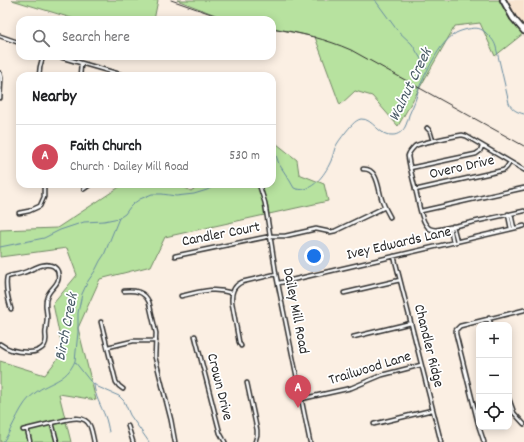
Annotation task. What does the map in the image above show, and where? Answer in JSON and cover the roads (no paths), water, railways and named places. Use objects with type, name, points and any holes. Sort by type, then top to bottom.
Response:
[{"type":"main road","points":[[503,0],[513,18],[524,32]]},
{"type":"street","points":[[0,36],[16,42]]},
{"type":"street","points":[[39,72],[42,60]]},
{"type":"street","points":[[69,60],[111,72]]},
{"type":"street","points":[[80,72],[81,64]]},
{"type":"street","points":[[0,73],[0,98]]},
{"type":"street","points":[[427,128],[430,131],[433,141]]},
{"type":"street","points":[[524,170],[462,135],[418,144],[408,154],[415,190],[428,230],[452,227],[524,211]]},
{"type":"street","points":[[410,168],[476,154],[480,151],[482,146]]},
{"type":"street","name":"Overo Drive","points":[[415,190],[504,170],[510,162]]},
{"type":"street","points":[[363,169],[371,170],[373,173],[390,217]]},
{"type":"street","points":[[19,213],[29,211],[40,206],[44,197],[44,188]]},
{"type":"street","name":"Dailey Mill Road","points":[[260,188],[265,203],[276,274],[310,442]]},
{"type":"street","points":[[421,211],[524,188]]},
{"type":"street","name":"Candler Court","points":[[175,256],[271,236],[285,236],[316,229],[330,232],[335,231],[385,207]]},
{"type":"street","points":[[509,214],[513,228]]},
{"type":"street","name":"Ivey Edwards Lane","points":[[279,283],[524,226]]},
{"type":"street","points":[[452,227],[457,241]]},
{"type":"street","points":[[452,227],[453,242]]},
{"type":"street","name":"Chandler Ridge","points":[[394,256],[441,442]]},
{"type":"street","points":[[0,344],[13,351],[29,352],[35,352],[42,348],[45,344],[47,316],[45,304],[48,294],[58,283],[59,276],[56,267],[52,265],[41,266],[7,277],[7,291],[11,309]]},
{"type":"street","points":[[241,346],[232,303],[232,293],[235,286],[242,282],[276,274]]},
{"type":"street","points":[[344,293],[400,280]]},
{"type":"street","points":[[182,296],[215,290],[222,290],[232,293]]},
{"type":"street","points":[[124,291],[137,291],[144,295],[149,302],[156,333],[155,357],[175,442]]},
{"type":"street","points":[[476,414],[456,331],[457,327],[524,310]]},
{"type":"street","points":[[489,318],[490,322]]},
{"type":"street","points":[[101,322],[116,382],[123,389]]},
{"type":"street","points":[[353,337],[411,323]]},
{"type":"street","name":"Crown Drive","points":[[195,336],[220,433],[225,442]]},
{"type":"street","points":[[108,347],[133,340],[156,341]]},
{"type":"street","name":"Trailwood Lane","points":[[301,399],[351,388],[382,375],[421,365]]},
{"type":"street","points":[[247,383],[257,430],[255,442]]},
{"type":"street","points":[[512,407],[514,413],[524,424]]},
{"type":"street","points":[[374,424],[432,410]]},
{"type":"street","points":[[22,430],[74,418],[80,418],[90,426],[94,442]]},
{"type":"street","points":[[52,424],[57,442]]},
{"type":"street","points":[[128,426],[133,442]]},
{"type":"street","points":[[27,429],[30,442]]},
{"type":"street","points":[[480,430],[484,442]]},
{"type":"waterway","points":[[375,0],[397,30],[412,44],[427,69]]},
{"type":"waterway","name":"Walnut Creek","points":[[276,155],[279,164],[294,188],[300,190],[315,184],[323,175],[330,163],[337,144],[352,124],[357,121],[365,119],[380,131],[388,135],[398,134],[402,131],[406,124],[420,85],[438,52],[446,41],[456,33],[473,28],[483,30],[494,42],[509,103],[515,110],[524,114]]},
{"type":"waterway","name":"Walnut Creek","points":[[0,247],[44,238],[60,230],[84,222],[104,221],[119,218],[125,214],[133,204],[152,194],[176,196],[194,194],[211,188]]},
{"type":"waterway","name":"Birch Creek","points":[[3,442],[21,409],[30,397],[62,377],[67,373],[75,361],[78,313],[82,294],[104,255],[119,218]]},
{"type":"waterway","points":[[75,362],[90,381],[98,387],[119,396],[124,401],[130,415],[149,442]]},
{"type":"waterway","points":[[94,385],[97,397],[106,418],[109,432]]},
{"type":"railway","points":[[171,0],[217,16]]},
{"type":"railway","points":[[276,29],[313,37],[351,50],[524,146]]},
{"type":"place","name":"Faith Church","points":[[298,408]]}]
